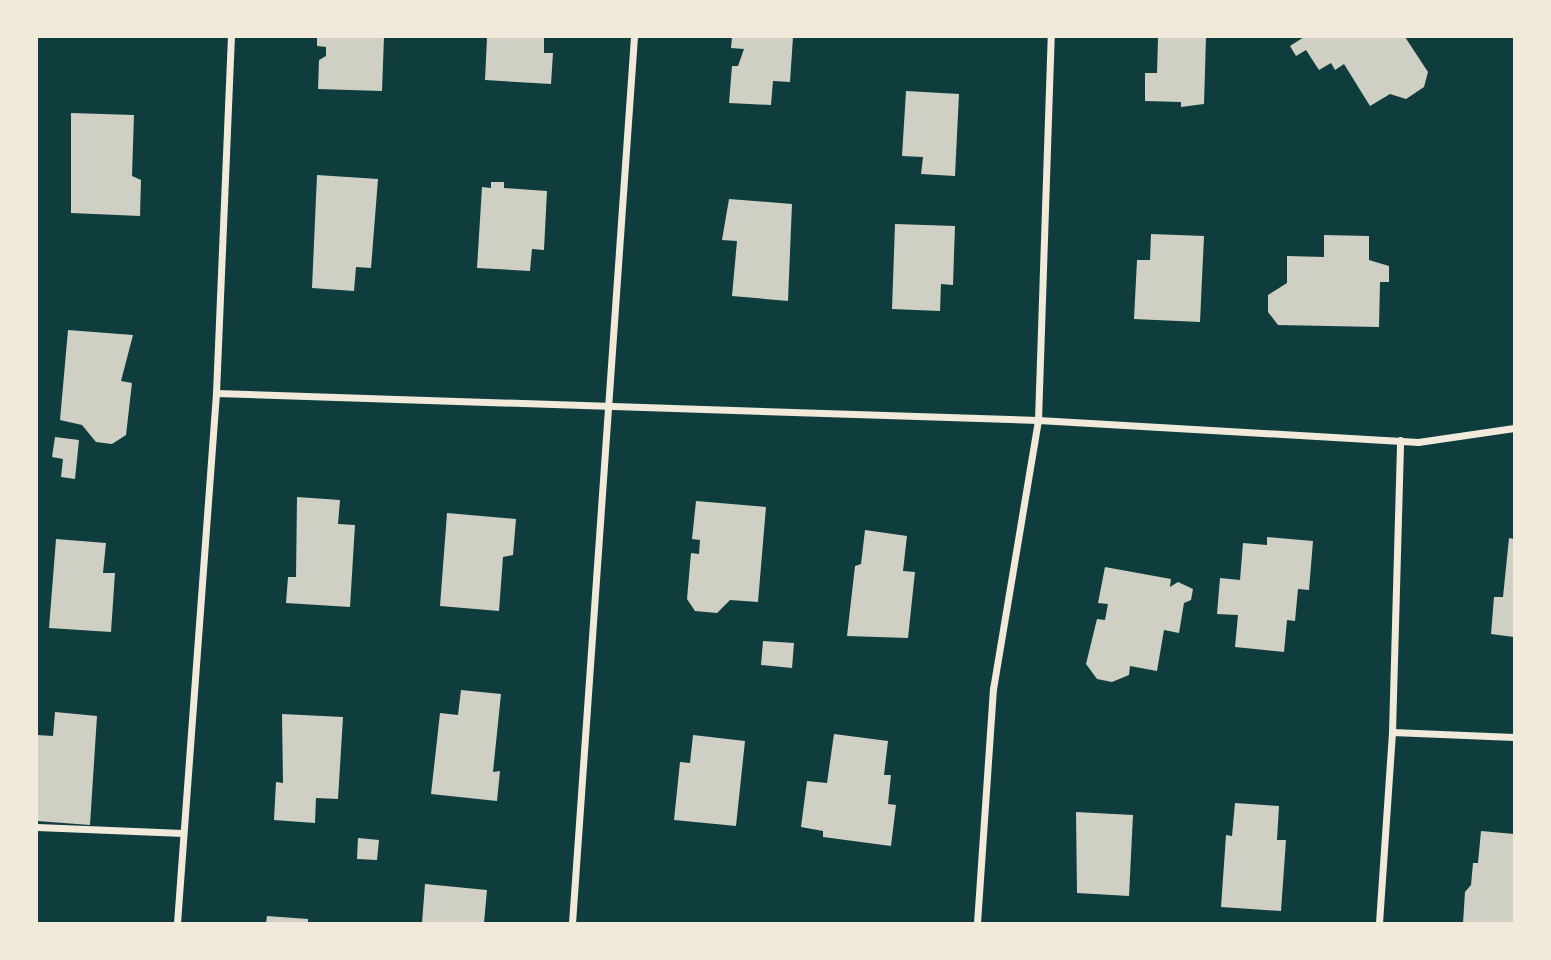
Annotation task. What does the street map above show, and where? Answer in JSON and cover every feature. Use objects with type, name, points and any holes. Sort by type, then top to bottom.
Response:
[{"type":"street","points":[[177,923],[216,393],[231,37]]},
{"type":"street","points":[[572,923],[611,405],[634,37]]},
{"type":"street","points":[[977,923],[993,689],[1038,420],[1051,37]]},
{"type":"street","points":[[216,393],[1038,420],[1400,440],[1492,434],[1514,428]]},
{"type":"street","points":[[1378,923],[1392,732],[1400,440]]},
{"type":"street","points":[[1392,732],[1514,737]]},
{"type":"street","points":[[37,827],[183,833]]},
{"type":"building","points":[[317,37],[384,37],[382,91],[318,89],[319,60],[326,56],[326,47],[317,46]]},
{"type":"building","points":[[487,37],[544,37],[544,53],[553,53],[551,84],[485,80]]},
{"type":"building","points":[[732,37],[793,37],[790,82],[773,81],[771,105],[729,103],[732,66],[738,66],[744,49],[731,48]]},
{"type":"building","points":[[1158,37],[1206,37],[1204,104],[1181,107],[1181,102],[1145,101],[1145,73],[1157,73]]},
{"type":"building","points":[[1304,37],[1405,37],[1428,72],[1424,87],[1406,99],[1390,94],[1370,106],[1344,64],[1335,70],[1331,63],[1319,70],[1306,50],[1296,56],[1290,46]]},
{"type":"building","points":[[906,91],[959,94],[955,176],[921,174],[923,157],[902,156]]},
{"type":"building","points":[[71,113],[134,115],[132,176],[141,180],[140,216],[71,213]]},
{"type":"building","points":[[317,175],[378,179],[371,268],[356,267],[354,291],[312,288]]},
{"type":"building","points":[[491,182],[504,182],[504,188],[547,191],[544,250],[532,249],[530,271],[477,268],[482,187],[491,188]]},
{"type":"building","points":[[729,199],[792,204],[788,301],[732,296],[737,241],[722,240]]},
{"type":"building","points":[[895,224],[955,226],[953,285],[941,284],[940,311],[892,309]]},
{"type":"building","points":[[1151,234],[1204,236],[1200,322],[1134,319],[1137,260],[1150,260]]},
{"type":"building","points":[[1324,235],[1369,236],[1369,260],[1389,266],[1389,282],[1380,282],[1379,327],[1278,325],[1268,312],[1268,295],[1287,283],[1287,256],[1324,257]]},
{"type":"building","points":[[68,330],[133,335],[121,381],[132,383],[126,435],[112,444],[96,442],[82,425],[60,420]]},
{"type":"building","points":[[55,437],[79,440],[75,479],[61,477],[63,459],[52,457]]},
{"type":"building","points":[[297,497],[340,500],[338,524],[355,525],[350,607],[286,603],[288,577],[296,577]]},
{"type":"building","points":[[696,501],[766,507],[758,602],[730,600],[717,613],[695,611],[687,599],[691,553],[699,554],[700,540],[692,539]]},
{"type":"building","points":[[447,513],[516,519],[513,555],[503,557],[499,611],[440,606]]},
{"type":"building","points":[[865,530],[907,536],[903,571],[915,572],[908,638],[847,636],[855,566],[861,564]]},
{"type":"building","points":[[1267,537],[1313,541],[1309,590],[1298,589],[1295,621],[1287,620],[1284,652],[1235,647],[1238,615],[1217,614],[1220,578],[1240,580],[1243,543],[1267,545]]},
{"type":"building","points":[[1509,538],[1514,539],[1514,637],[1491,634],[1494,597],[1503,597]]},
{"type":"building","points":[[56,539],[106,543],[103,573],[115,573],[111,632],[49,628]]},
{"type":"building","points":[[1105,567],[1171,579],[1170,587],[1178,582],[1193,589],[1191,600],[1184,603],[1179,633],[1164,630],[1157,671],[1130,666],[1129,675],[1112,682],[1097,679],[1086,664],[1097,619],[1105,620],[1108,604],[1098,603]]},
{"type":"building","points":[[763,641],[794,643],[792,668],[761,665]]},
{"type":"building","points":[[461,690],[501,694],[493,772],[500,771],[497,801],[431,794],[440,713],[458,715]]},
{"type":"building","points":[[55,712],[97,716],[90,825],[37,821],[37,735],[53,736]]},
{"type":"building","points":[[282,714],[343,717],[338,799],[316,798],[315,823],[274,820],[276,782],[283,783]]},
{"type":"building","points":[[834,734],[888,741],[884,775],[891,775],[888,804],[896,805],[891,846],[823,837],[823,831],[801,827],[807,781],[827,783]]},
{"type":"building","points":[[693,735],[745,741],[736,826],[674,820],[680,762],[690,763]]},
{"type":"building","points":[[1235,803],[1279,806],[1277,840],[1286,840],[1281,911],[1221,907],[1226,835],[1232,836]]},
{"type":"building","points":[[1076,812],[1133,815],[1129,896],[1077,893]]},
{"type":"building","points":[[1481,831],[1514,834],[1514,923],[1463,923],[1465,892],[1471,885],[1473,863],[1478,863]]},
{"type":"building","points":[[358,838],[379,840],[377,860],[357,859]]},
{"type":"building","points":[[425,884],[487,890],[484,923],[422,923]]},
{"type":"building","points":[[267,916],[308,919],[308,923],[266,923]]}]
